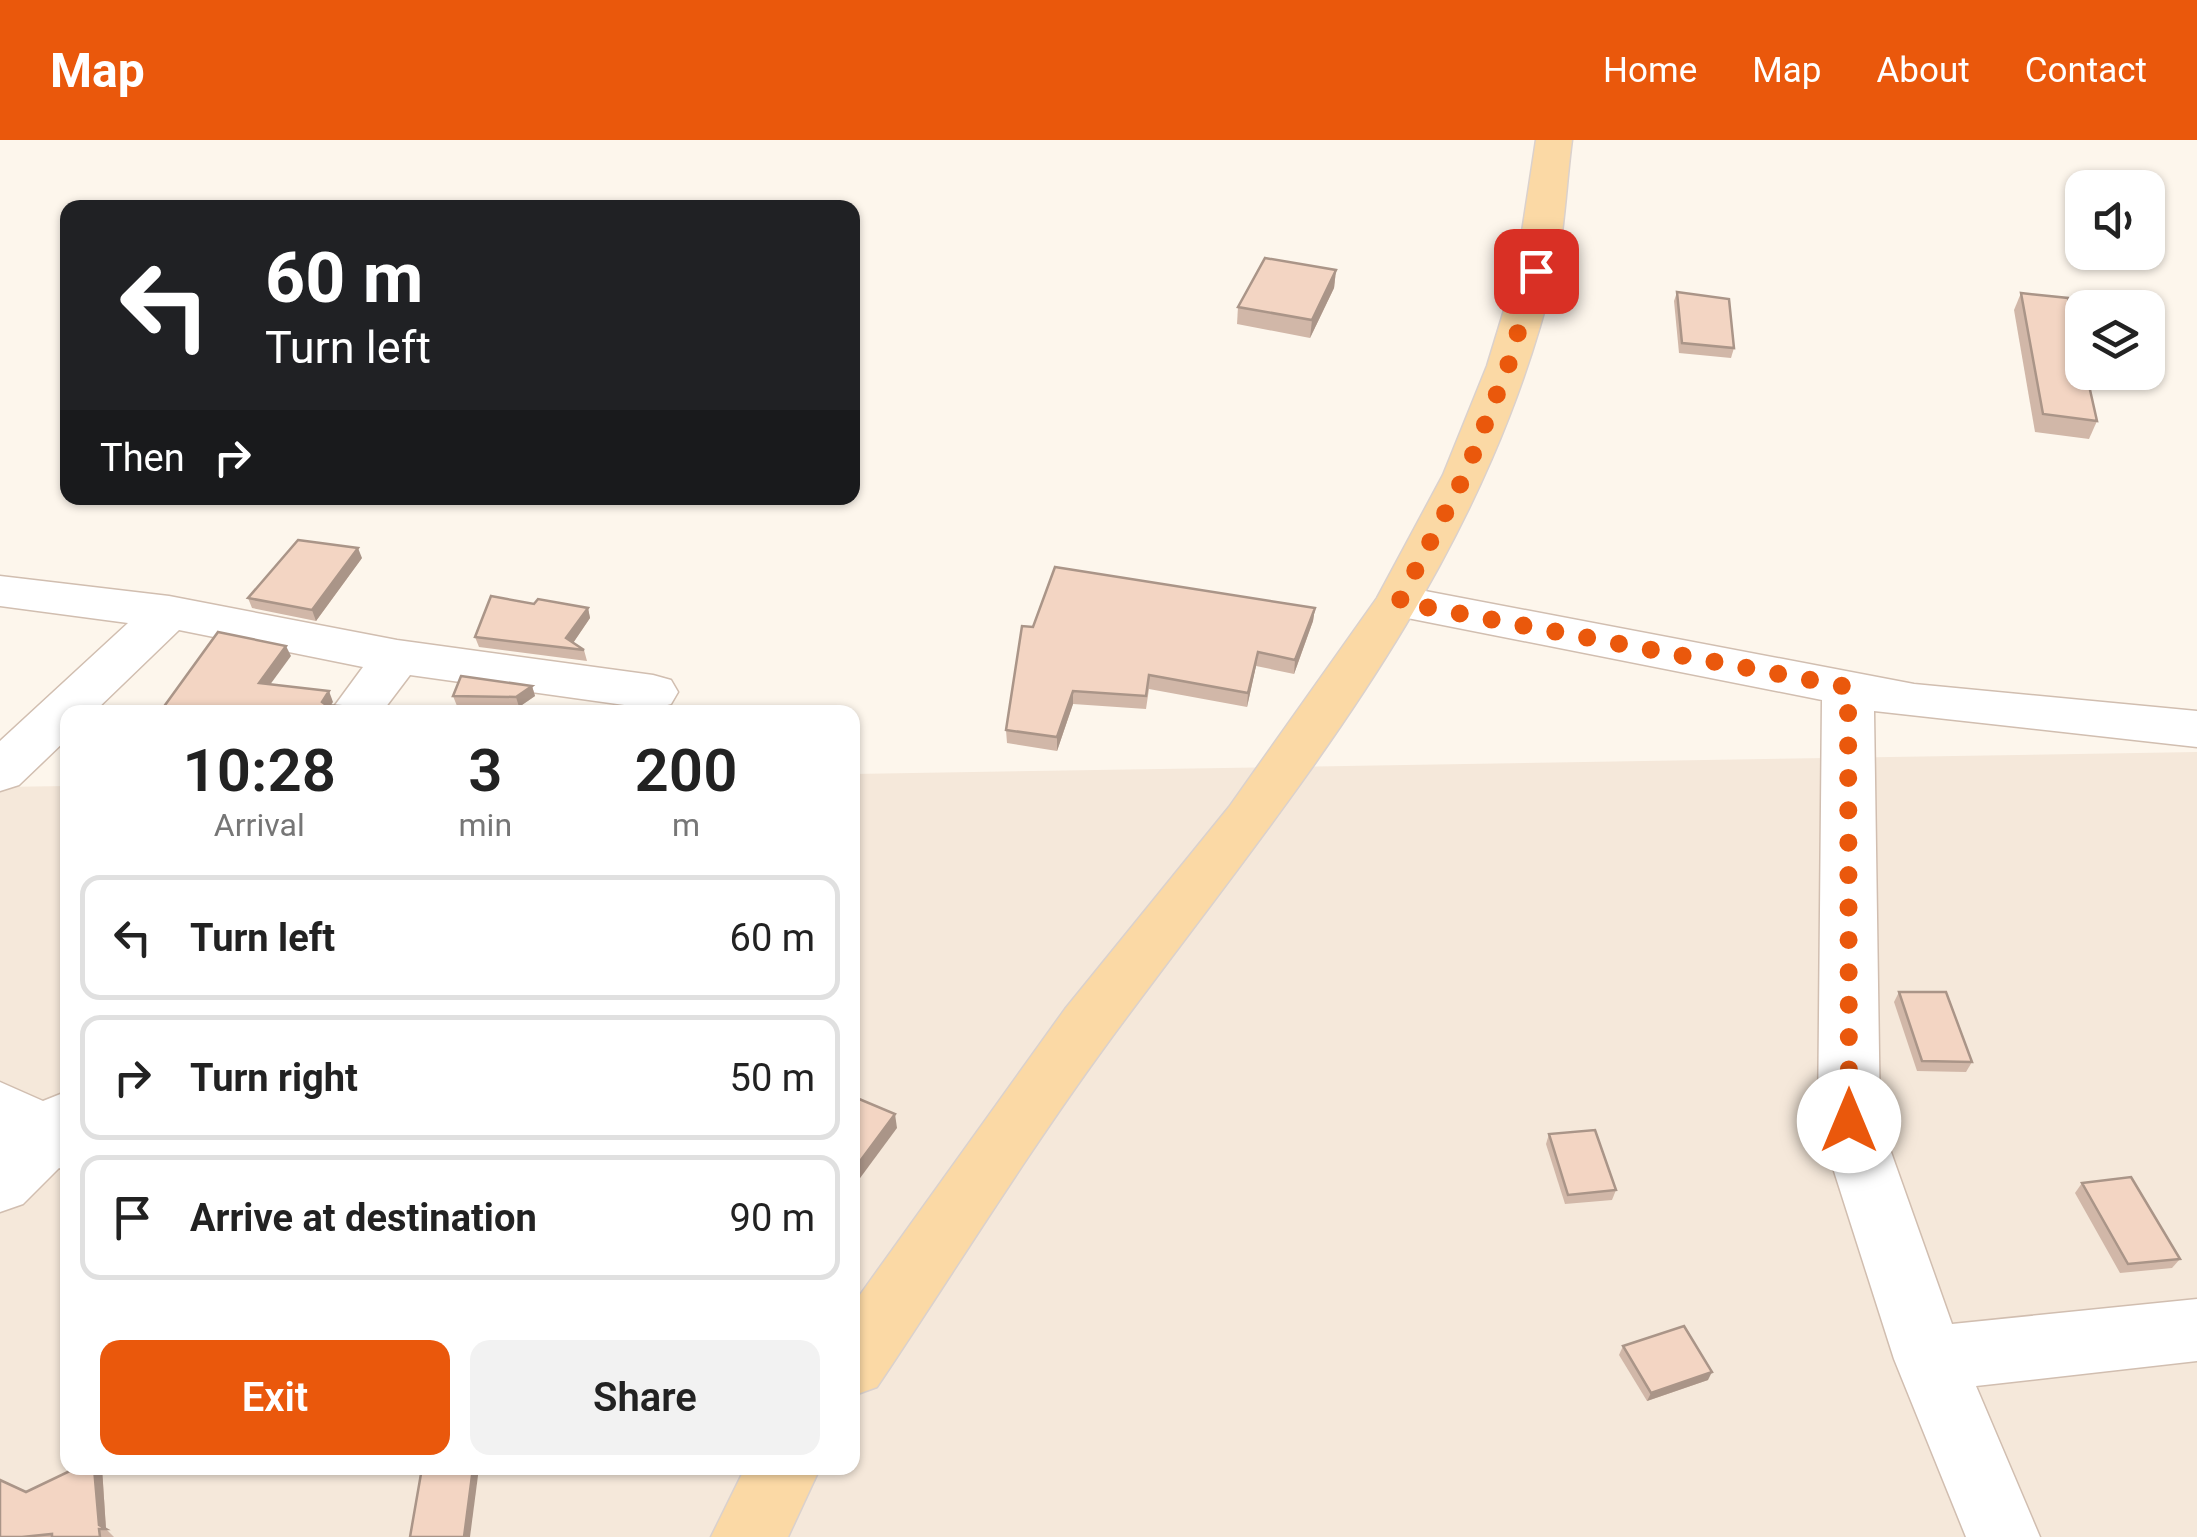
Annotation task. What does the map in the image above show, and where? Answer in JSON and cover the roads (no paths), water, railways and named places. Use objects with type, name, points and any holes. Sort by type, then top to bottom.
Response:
[{"type":"main road","points":[[860,1352],[1086,1026],[1248,821],[1399,602],[1465,475],[1508,366],[1536,271],[1554,140]]},
{"type":"main road","points":[[748,1537],[780,1475]]},
{"type":"street","points":[[0,591],[169,612],[398,657],[653,692]]},
{"type":"street","points":[[1399,602],[1914,702],[2197,729]]},
{"type":"street","points":[[71,705],[169,612]]},
{"type":"street","points":[[361,705],[398,657]]},
{"type":"street","points":[[1848,687],[1849,1121],[1929,1360],[2003,1537]]},
{"type":"street","points":[[0,772],[60,715]]},
{"type":"street","points":[[0,1184],[46,1126]]},
{"type":"street","points":[[1929,1360],[2197,1330]]}]
